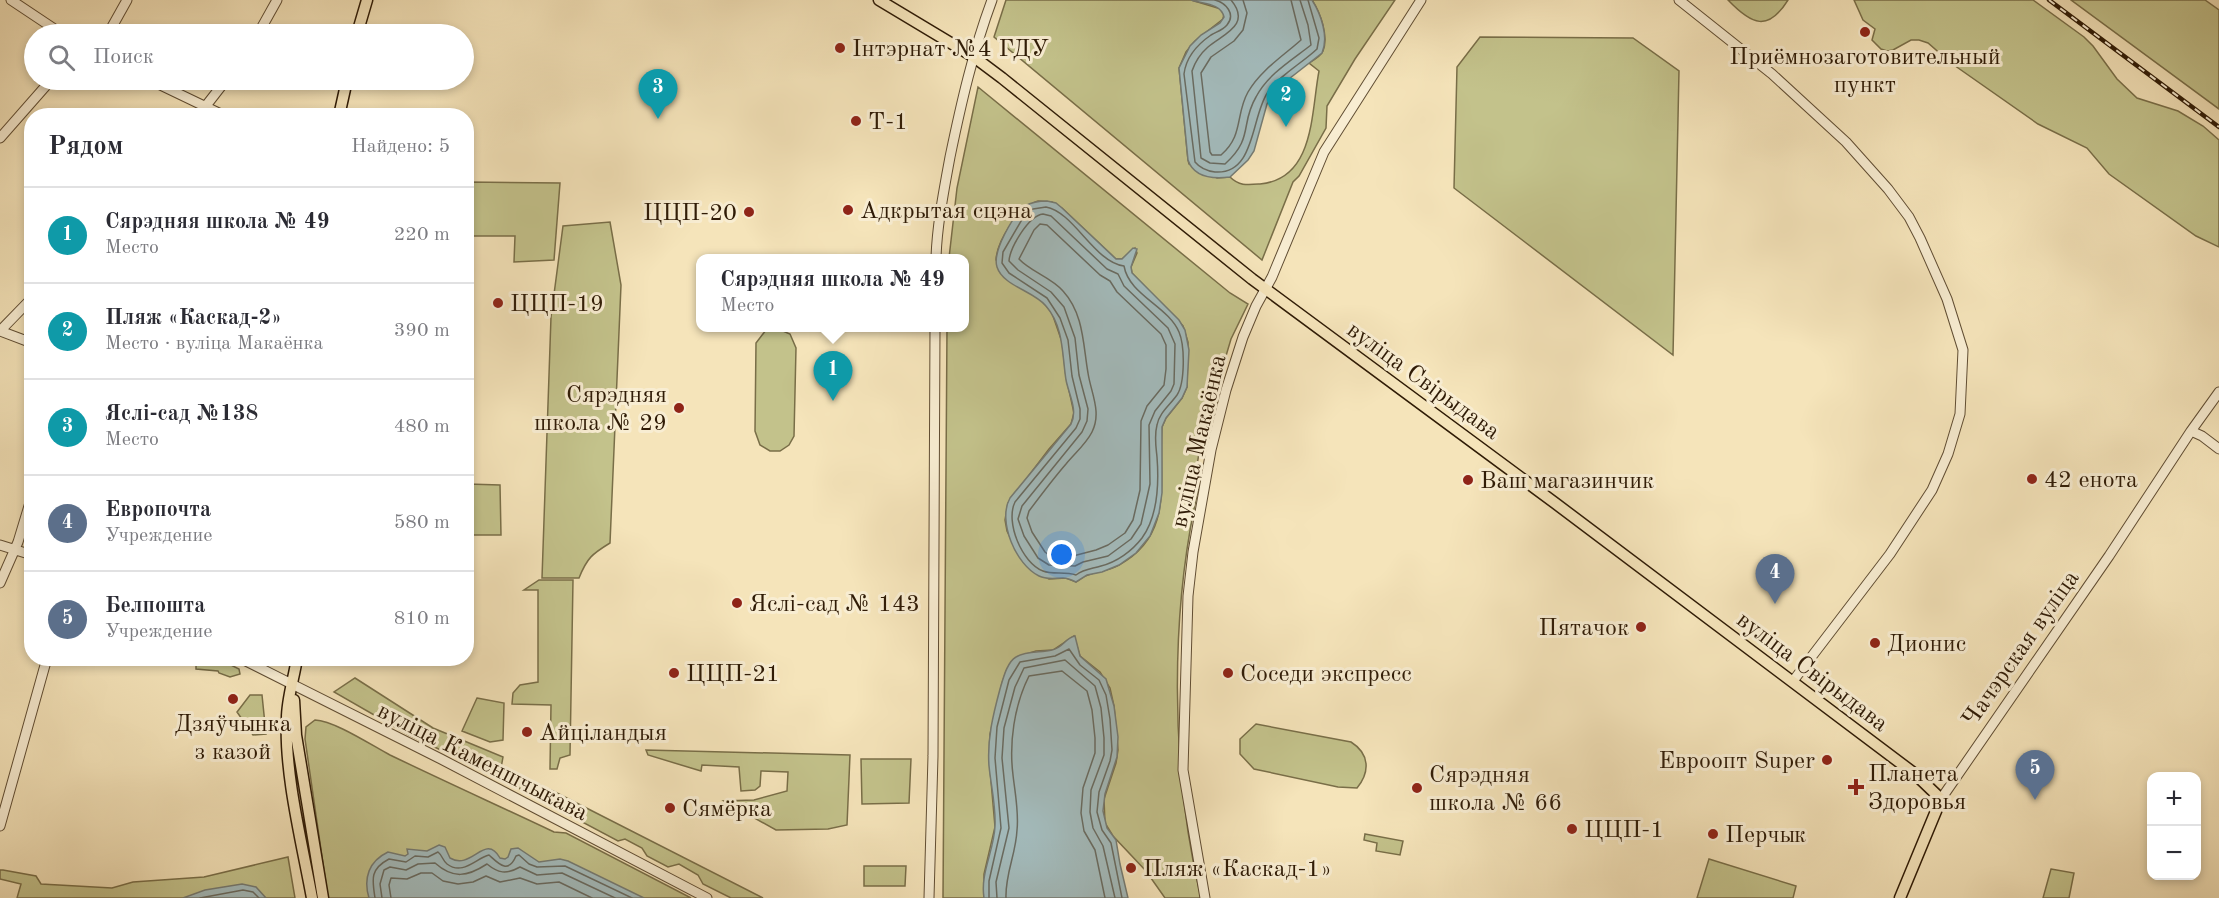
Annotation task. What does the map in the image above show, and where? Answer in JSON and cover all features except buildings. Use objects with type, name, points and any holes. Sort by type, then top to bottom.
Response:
[{"type":"main road","points":[[360,24],[367,0]]},
{"type":"main road","name":"вуліца Свірыдава","points":[[879,0],[974,57],[1267,290],[1793,681],[1858,733],[1915,774],[1941,799]]},
{"type":"main road","points":[[341,108],[345,90]]},
{"type":"main road","points":[[296,666],[286,716],[287,736],[312,898]]},
{"type":"main road","points":[[292,685],[298,746],[323,898]]},
{"type":"main road","name":"Чачэрская вуліца","points":[[1900,898],[1941,799]]},
{"type":"street","points":[[11,0],[47,24]]},
{"type":"street","points":[[114,24],[127,0]]},
{"type":"street","points":[[264,24],[277,0]]},
{"type":"street","points":[[936,254],[944,192],[960,105],[979,35],[992,0]]},
{"type":"street","name":"вуліца Макаёнка","points":[[1205,898],[1183,770],[1188,596],[1193,552],[1213,440],[1243,337],[1256,306],[1267,290],[1323,152],[1420,0]]},
{"type":"street","points":[[1678,0],[1772,74],[1846,142],[1888,189],[1909,217],[1920,238],[1947,299],[1963,350],[1960,414],[1948,454],[1932,490],[1890,554],[1793,681]]},
{"type":"street","points":[[26,108],[42,90]]},
{"type":"street","points":[[172,90],[210,108]]},
{"type":"street","points":[[206,106],[218,90]]},
{"type":"street","points":[[0,138],[24,111]]},
{"type":"street","points":[[24,306],[0,331],[24,340]]},
{"type":"street","points":[[929,898],[933,756],[935,332]]},
{"type":"street","name":"Чачэрская вуліца","points":[[1941,799],[2219,392]]},
{"type":"street","points":[[2191,431],[2219,448]]},
{"type":"street","points":[[0,584],[24,520]]},
{"type":"street","points":[[0,545],[24,552]]},
{"type":"street","points":[[0,826],[2,812],[45,666]]},
{"type":"street","name":"вуліца Каменшчыкава","points":[[255,666],[707,898]]},
{"type":"shaded area","points":[[1006,0],[1191,0],[1221,9],[1224,14],[1223,19],[1195,41],[1186,52],[1179,68],[1188,160],[1189,164],[1217,178],[1230,177],[1247,185],[1278,179],[1291,170],[1301,157],[1307,141],[1319,71],[1309,63],[1322,53],[1325,45],[1321,17],[1312,0],[1395,0],[1355,59],[1327,106],[1326,128],[1299,176],[1293,182],[1262,260],[994,37]]},
{"type":"shaded area","points":[[1728,0],[1788,0],[1774,17],[1767,21],[1760,21],[1745,15]]},
{"type":"shaded area","points":[[1854,0],[2033,0],[2084,37],[2117,79],[2137,98],[2178,111],[2203,126],[2219,140],[2219,247],[2196,236],[2109,174],[2087,148],[2038,124],[1951,63],[1928,43],[1911,40],[1893,50],[1881,49],[1872,40],[1875,29],[1863,20]]},
{"type":"shaded area","points":[[2071,0],[2205,0],[2219,10],[2219,109]]},
{"type":"shaded area","points":[[1480,37],[1633,38],[1679,71],[1673,355],[1454,188],[1457,67]]},
{"type":"shaded area","points":[[978,87],[1230,293],[1248,304],[1231,339],[1220,376],[1221,395],[1205,453],[1199,453],[1195,478],[1201,478],[1183,580],[1177,688],[1179,742],[1183,796],[1201,898],[1165,898],[1146,871],[1113,836],[1105,823],[1104,799],[1118,750],[1114,706],[1110,688],[1100,672],[1080,656],[1074,636],[1053,650],[1036,651],[1017,657],[1007,669],[990,734],[989,758],[995,827],[984,874],[984,898],[943,898],[947,332],[969,332],[969,254],[949,254],[957,188]],"holes":[[[1038,201],[1052,202],[1062,208],[1116,259],[1122,259],[1135,248],[1137,253],[1131,267],[1132,273],[1183,326],[1188,342],[1187,387],[1162,427],[1162,485],[1157,521],[1149,538],[1137,552],[1111,569],[1086,576],[1076,582],[1066,578],[1049,579],[1031,570],[1018,553],[1007,531],[1005,520],[1008,503],[1071,424],[1074,413],[1066,377],[1062,342],[1052,313],[1043,302],[996,260],[997,252],[1010,225],[1031,204]]]},
{"type":"shaded area","points":[[474,182],[560,183],[554,260],[514,262],[515,236],[474,236]]},
{"type":"shaded area","points":[[610,222],[621,285],[610,543],[591,557],[579,578],[542,578],[551,317],[563,226]]},
{"type":"shaded area","points":[[764,332],[785,332],[790,334],[796,348],[794,436],[789,445],[780,451],[770,451],[760,445],[755,431],[756,343]]},
{"type":"shaded area","points":[[474,484],[500,485],[501,535],[474,535]]},
{"type":"shaded area","points":[[539,580],[573,580],[570,755],[560,758],[557,769],[550,769],[551,705],[512,704],[513,693],[520,685],[538,682],[538,590],[524,590]]},
{"type":"shaded area","points":[[196,666],[233,666],[239,669],[240,674],[230,677],[218,671],[196,669]]},
{"type":"shaded area","points":[[355,678],[433,728],[503,757],[501,768],[496,776],[409,735],[334,692]]},
{"type":"shaded area","points":[[250,695],[262,695],[266,734],[253,735],[237,712]]},
{"type":"shaded area","points":[[477,698],[504,703],[503,740],[490,742],[462,731]]},
{"type":"shaded area","points":[[315,720],[343,729],[390,755],[554,832],[566,833],[691,898],[328,898],[305,739],[306,727]]},
{"type":"shaded area","points":[[1256,724],[1351,742],[1365,758],[1366,770],[1361,782],[1357,788],[1338,787],[1254,769],[1240,754],[1240,739]]},
{"type":"shaded area","points":[[646,750],[850,755],[847,825],[828,829],[776,830],[724,801],[754,800],[787,791],[788,772],[761,771],[760,786],[755,790],[741,791],[739,767],[702,765],[701,771],[648,755]]},
{"type":"shaded area","points":[[861,759],[911,759],[909,803],[862,804]]},
{"type":"shaded area","points":[[522,777],[763,898],[731,898],[703,884],[698,875],[679,864],[668,867],[647,856],[642,848],[625,839],[618,841],[520,789],[515,781]]},
{"type":"shaded area","points":[[1365,834],[1403,841],[1400,855],[1376,851],[1377,843],[1364,840]]},
{"type":"shaded area","points":[[288,857],[295,898],[17,898],[21,884],[0,879],[0,870],[3,870],[36,876],[41,884],[112,888],[133,882],[204,877]]},
{"type":"shaded area","points":[[1709,859],[1796,886],[1793,898],[1697,898]]},
{"type":"shaded area","points":[[864,866],[906,866],[905,886],[864,886]]},
{"type":"shaded area","points":[[2051,869],[2074,873],[2069,898],[2043,898]]},
{"type":"water","points":[[1191,0],[1312,0],[1323,26],[1325,40],[1322,53],[1273,94],[1267,104],[1254,151],[1230,177],[1218,178],[1200,174],[1195,171],[1188,160],[1179,68],[1190,46],[1201,35],[1220,23],[1224,17],[1219,9]]},
{"type":"water","points":[[1047,201],[1056,203],[1062,208],[1116,259],[1122,259],[1133,248],[1137,249],[1131,267],[1132,273],[1179,320],[1185,330],[1189,350],[1187,387],[1162,427],[1162,493],[1159,513],[1150,536],[1136,553],[1119,565],[1087,575],[1076,582],[1065,578],[1045,578],[1031,570],[1016,553],[1007,530],[1006,518],[1010,498],[1071,424],[1074,413],[1066,380],[1059,332],[1052,314],[1041,301],[1005,279],[1000,274],[996,260],[1000,243],[1020,211],[1025,206]]},
{"type":"water","points":[[1075,636],[1080,656],[1106,679],[1114,706],[1118,737],[1117,757],[1105,794],[1103,811],[1107,828],[1116,840],[1128,898],[984,898],[985,871],[995,826],[989,746],[997,699],[1004,676],[1010,663],[1016,657],[1025,653],[1056,649]]},
{"type":"water","points":[[439,845],[445,847],[450,858],[458,861],[489,849],[500,858],[505,859],[511,849],[518,848],[539,862],[560,859],[568,861],[644,898],[369,898],[367,877],[372,865],[381,856],[388,852],[405,856],[408,854],[407,849],[427,851]]},
{"type":"water","points":[[242,884],[256,887],[266,898],[183,898],[205,890]]},
{"type":"railway","points":[[2049,0],[2219,127]]},
{"type":"place","name":"Приёмнозаготовительный пункт","points":[[1865,32]]},
{"type":"place","name":"Інтэрнат №4 ГДУ","points":[[840,48]]},
{"type":"place","name":"Яслі-сад №138","points":[[658,119]]},
{"type":"place","name":"Т-1","points":[[856,121]]},
{"type":"place","name":"Пляж «Каскад-2»","points":[[1286,127]]},
{"type":"place","name":"Адкрытая сцэна","points":[[848,210]]},
{"type":"place","name":"ЦЦП-20","points":[[749,212]]},
{"type":"place","name":"ЦЦП-19","points":[[498,303]]},
{"type":"place","name":"Сярэдняя школа № 49","points":[[833,401]]},
{"type":"place","name":"Сярэдняя школа № 29","points":[[679,408]]},
{"type":"place","name":"42 енота","points":[[2032,479]]},
{"type":"place","name":"Ваш магазинчик","points":[[1468,480]]},
{"type":"place","name":"Яслі-сад № 143","points":[[737,603]]},
{"type":"place","name":"Европочта","points":[[1775,604]]},
{"type":"place","name":"Пятачок","points":[[1641,627]]},
{"type":"place","name":"Дионис","points":[[1875,643]]},
{"type":"place","name":"ЦЦП-21","points":[[674,673]]},
{"type":"place","name":"Соседи экспресс","points":[[1228,673]]},
{"type":"place","name":"Дзяўчынка з казой","points":[[233,699]]},
{"type":"place","name":"Айціландыя","points":[[527,732]]},
{"type":"place","name":"Евроопт Super","points":[[1827,760]]},
{"type":"place","name":"Планета Здоровья","points":[[1856,787]]},
{"type":"place","name":"Сярэдняя школа № 66","points":[[1417,788]]},
{"type":"place","name":"Белпошта","points":[[2035,800]]},
{"type":"place","name":"Сямёрка","points":[[670,808]]},
{"type":"place","name":"ЦЦП-1","points":[[1572,829]]},
{"type":"place","name":"Перчык","points":[[1713,834]]},
{"type":"place","name":"Пляж «Каскад-1»","points":[[1131,868]]}]
